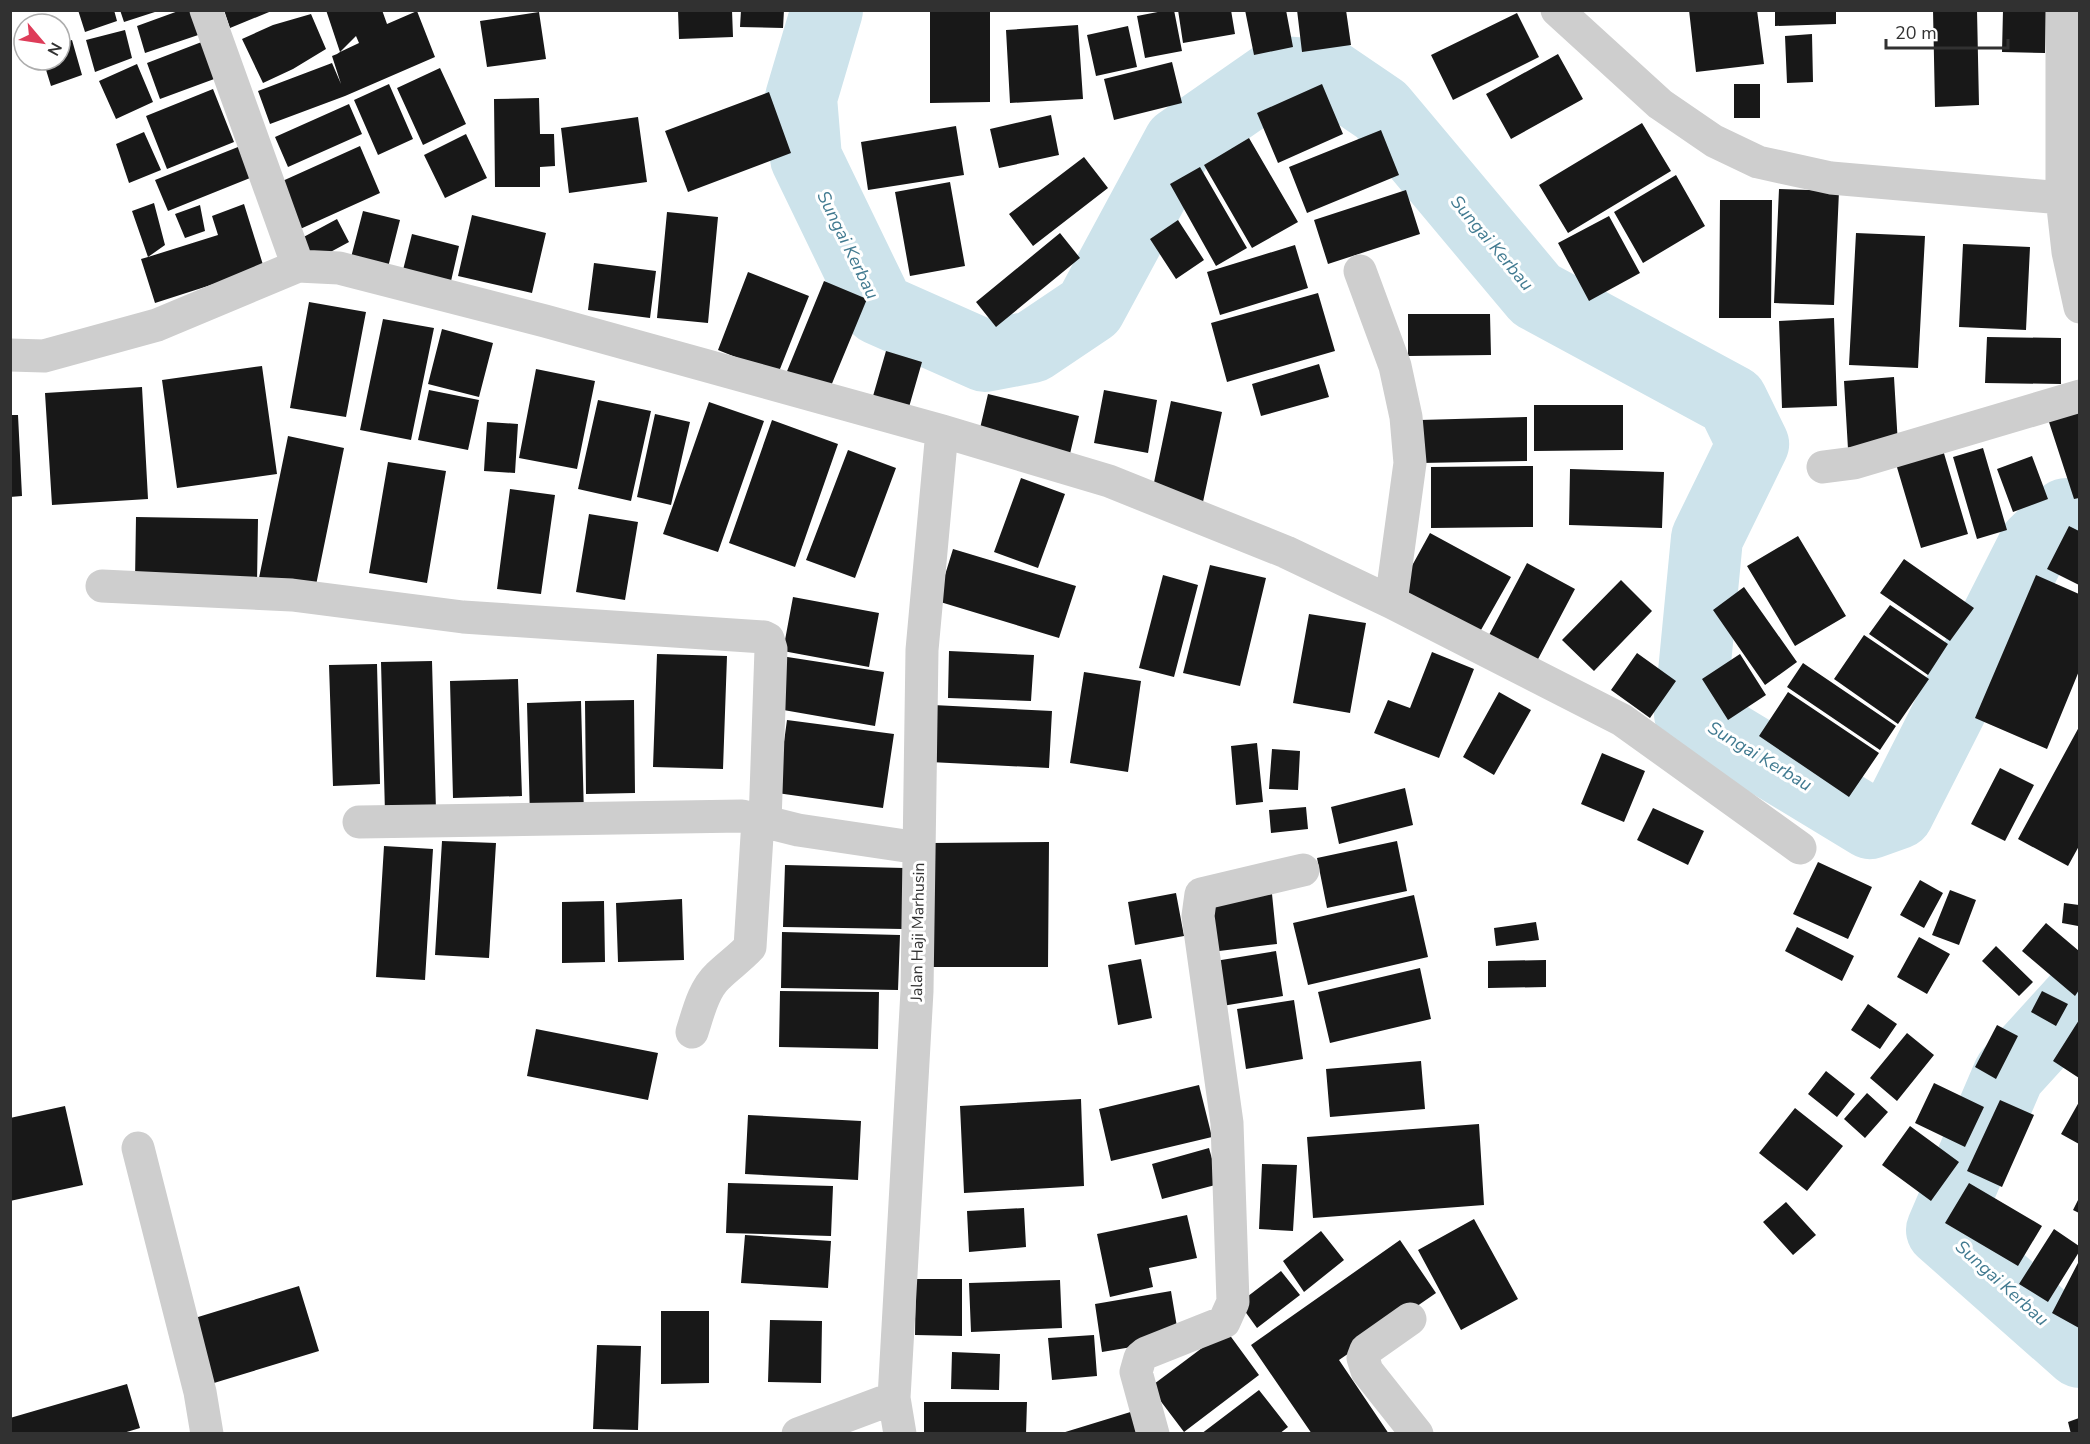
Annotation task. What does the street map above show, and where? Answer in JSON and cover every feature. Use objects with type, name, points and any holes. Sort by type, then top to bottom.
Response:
[{"type":"street","points":[[206,10],[298,266]]},
{"type":"street","points":[[1557,10],[1660,104],[1714,141],[1758,162],[1831,178],[2062,198]]},
{"type":"street","points":[[2062,10],[2070,123],[2062,198],[2068,252],[2079,306]]},
{"type":"street","points":[[10,355],[44,356],[157,325],[298,266],[339,268],[523,315],[942,431],[1109,481],[1286,552],[1391,602],[1623,720],[1800,848]]},
{"type":"street","points":[[1360,271],[1395,366],[1406,417],[1410,463],[1391,602]]},
{"type":"street","points":[[1823,466],[1854,463],[2079,396]]},
{"type":"street","name":"Jalan Haji Marhusin","points":[[900,1434],[894,1398],[917,991],[922,650],[942,431]]},
{"type":"street","points":[[102,586],[292,595],[462,617],[768,639],[771,649],[761,821],[750,947],[716,977],[700,1007],[692,1032]]},
{"type":"street","points":[[358,822],[742,816],[798,830],[919,848]]},
{"type":"street","points":[[1153,1434],[1136,1372],[1140,1358],[1146,1353],[1224,1322],[1233,1302],[1227,1124],[1198,916],[1199,897],[1201,894],[1303,870]]},
{"type":"street","points":[[138,1148],[200,1392],[207,1434]]},
{"type":"street","points":[[1410,1319],[1366,1350],[1363,1358],[1367,1371],[1417,1434]]},
{"type":"street","points":[[798,1434],[894,1398]]},
{"type":"building","points":[[78,10],[114,10],[117,21],[85,32]]},
{"type":"building","points":[[120,10],[158,10],[158,11],[124,22]]},
{"type":"building","points":[[181,10],[203,10],[210,31],[145,53],[137,26]]},
{"type":"building","points":[[224,10],[274,10],[230,28]]},
{"type":"building","points":[[326,10],[382,10],[387,24],[417,11],[435,57],[345,96],[270,124],[258,91],[332,63],[341,84],[332,56],[340,52]],"holes":[[[356,36],[359,43],[340,52]]]},
{"type":"building","points":[[678,10],[732,10],[733,37],[679,39]]},
{"type":"building","points":[[741,10],[784,10],[783,28],[740,27]]},
{"type":"building","points":[[930,10],[990,10],[990,102],[930,103]]},
{"type":"building","points":[[1174,10],[1182,51],[1145,58],[1137,16]]},
{"type":"building","points":[[1178,10],[1231,10],[1235,34],[1183,43]]},
{"type":"building","points":[[1245,10],[1286,10],[1293,47],[1254,55]]},
{"type":"building","points":[[1297,10],[1346,10],[1351,45],[1302,52]]},
{"type":"building","points":[[1689,10],[1757,10],[1764,64],[1696,72]]},
{"type":"building","points":[[1775,10],[1836,10],[1836,24],[1775,26]]},
{"type":"building","points":[[1933,10],[1977,10],[1979,105],[1935,107]]},
{"type":"building","points":[[2003,10],[2046,10],[2045,53],[2002,52]]},
{"type":"building","points":[[539,12],[546,59],[487,67],[480,21]]},
{"type":"building","points":[[1517,13],[1539,57],[1453,100],[1431,55]]},
{"type":"building","points":[[311,14],[326,49],[293,69],[263,83],[242,39],[273,25]]},
{"type":"building","points":[[1078,25],[1083,99],[1010,103],[1006,30]]},
{"type":"building","points":[[1128,26],[1137,67],[1096,76],[1087,35]]},
{"type":"building","points":[[125,30],[132,58],[95,72],[86,40]]},
{"type":"building","points":[[1812,34],[1813,82],[1787,83],[1785,36]]},
{"type":"building","points":[[212,38],[225,75],[160,99],[147,63]]},
{"type":"building","points":[[72,40],[82,75],[51,86],[47,72],[72,72]]},
{"type":"building","points":[[1558,54],[1583,99],[1511,139],[1486,94]]},
{"type":"building","points":[[1172,62],[1182,103],[1114,120],[1104,79]]},
{"type":"building","points":[[137,64],[153,102],[116,119],[99,81]]},
{"type":"building","points":[[440,68],[466,124],[423,145],[397,88]]},
{"type":"building","points":[[389,84],[413,139],[378,155],[354,100]]},
{"type":"building","points":[[1322,84],[1343,134],[1278,163],[1257,113]]},
{"type":"building","points":[[1734,84],[1760,84],[1760,118],[1734,118]]},
{"type":"building","points":[[213,89],[234,142],[167,169],[146,116]]},
{"type":"building","points":[[769,92],[791,153],[688,192],[665,131]]},
{"type":"building","points":[[539,98],[540,134],[554,134],[555,166],[540,167],[540,187],[495,187],[494,99]]},
{"type":"building","points":[[349,104],[362,134],[288,167],[275,137]]},
{"type":"building","points":[[1051,115],[1059,155],[999,168],[990,129]]},
{"type":"building","points":[[638,117],[647,182],[569,193],[561,128]]},
{"type":"building","points":[[1642,123],[1671,171],[1568,233],[1539,185]]},
{"type":"building","points":[[956,126],[964,175],[868,190],[861,142]]},
{"type":"building","points":[[1381,130],[1399,175],[1307,213],[1289,167]]},
{"type":"building","points":[[144,132],[161,170],[129,183],[116,144]]},
{"type":"building","points":[[466,134],[487,178],[445,198],[424,155]]},
{"type":"building","points":[[1249,138],[1298,222],[1252,248],[1204,165]]},
{"type":"building","points":[[243,145],[255,176],[168,211],[155,180]]},
{"type":"building","points":[[360,146],[380,193],[298,230],[278,183]]},
{"type":"building","points":[[1084,157],[1108,188],[1033,246],[1009,214]]},
{"type":"building","points":[[1200,167],[1247,248],[1216,266],[1170,184]]},
{"type":"building","points":[[1676,175],[1705,226],[1643,263],[1614,212]]},
{"type":"building","points":[[950,182],[965,266],[910,276],[895,192]]},
{"type":"building","points":[[1779,189],[1839,191],[1834,305],[1774,303]]},
{"type":"building","points":[[1406,190],[1420,234],[1328,264],[1314,220]]},
{"type":"building","points":[[1720,200],[1772,200],[1771,318],[1719,318]]},
{"type":"building","points":[[154,203],[165,245],[148,257],[132,211]]},
{"type":"building","points":[[244,204],[264,268],[155,303],[141,259],[218,235],[212,216]]},
{"type":"building","points":[[200,205],[205,231],[185,238],[175,214]]},
{"type":"building","points":[[363,211],[400,220],[385,279],[348,269]]},
{"type":"building","points":[[667,212],[718,217],[708,323],[657,318]]},
{"type":"building","points":[[472,215],[546,233],[532,293],[458,276]]},
{"type":"building","points":[[1609,216],[1640,273],[1589,301],[1558,243]]},
{"type":"building","points":[[337,219],[349,242],[310,263],[298,240]]},
{"type":"building","points":[[1178,220],[1204,260],[1176,279],[1150,239]]},
{"type":"building","points":[[1060,233],[1080,258],[996,327],[976,302]]},
{"type":"building","points":[[1856,233],[1925,236],[1918,368],[1849,365]]},
{"type":"building","points":[[412,234],[459,246],[449,290],[401,278]]},
{"type":"building","points":[[1963,244],[2030,247],[2026,330],[1959,327]]},
{"type":"building","points":[[1295,245],[1308,288],[1220,315],[1207,272]]},
{"type":"building","points":[[594,263],[656,271],[650,318],[588,310]]},
{"type":"building","points":[[748,272],[809,296],[778,374],[718,350]]},
{"type":"building","points":[[824,281],[867,299],[826,398],[783,381]]},
{"type":"building","points":[[1318,293],[1335,351],[1227,382],[1211,323]]},
{"type":"building","points":[[309,302],[366,312],[346,417],[290,408]]},
{"type":"building","points":[[1408,314],[1490,314],[1491,355],[1408,356]]},
{"type":"building","points":[[1834,318],[1837,406],[1782,408],[1779,321]]},
{"type":"building","points":[[383,319],[434,328],[411,440],[360,430]]},
{"type":"building","points":[[442,329],[493,343],[479,397],[428,384]]},
{"type":"building","points":[[1987,337],[2061,338],[2061,384],[1985,383]]},
{"type":"building","points":[[886,351],[922,362],[907,414],[871,403]]},
{"type":"building","points":[[1319,364],[1329,397],[1261,416],[1252,384]]},
{"type":"building","points":[[262,366],[277,474],[177,488],[162,380]]},
{"type":"building","points":[[536,369],[595,381],[577,469],[519,458]]},
{"type":"building","points":[[1894,377],[1898,445],[1848,449],[1844,381]]},
{"type":"building","points":[[142,387],[148,499],[52,505],[45,393]]},
{"type":"building","points":[[429,390],[479,400],[468,450],[418,440]]},
{"type":"building","points":[[1104,390],[1157,400],[1148,453],[1094,443]]},
{"type":"building","points":[[988,394],[1079,416],[1069,458],[978,437]]},
{"type":"building","points":[[598,400],[651,411],[631,501],[578,489]]},
{"type":"building","points":[[1171,401],[1222,412],[1203,502],[1152,492]]},
{"type":"building","points":[[709,402],[764,421],[718,552],[663,534]]},
{"type":"building","points":[[1534,405],[1623,405],[1623,450],[1534,451]]},
{"type":"building","points":[[2079,406],[2079,498],[2074,499],[2047,416]]},
{"type":"building","points":[[655,414],[690,422],[671,505],[637,497]]},
{"type":"building","points":[[10,415],[18,415],[22,496],[10,497]]},
{"type":"building","points":[[1527,417],[1527,461],[1421,463],[1420,420]]},
{"type":"building","points":[[772,420],[838,444],[795,567],[729,543]]},
{"type":"building","points":[[487,422],[518,424],[515,473],[484,471]]},
{"type":"building","points":[[288,436],[344,448],[315,590],[259,578]]},
{"type":"building","points":[[1983,448],[2007,530],[1977,539],[1953,457]]},
{"type":"building","points":[[848,450],[896,468],[855,578],[806,560]]},
{"type":"building","points":[[1943,450],[1968,534],[1921,548],[1896,464]]},
{"type":"building","points":[[2032,456],[2048,499],[2013,512],[1997,469]]},
{"type":"building","points":[[388,462],[446,471],[427,583],[369,573]]},
{"type":"building","points":[[1533,466],[1533,527],[1431,528],[1431,467]]},
{"type":"building","points":[[1570,469],[1664,472],[1662,528],[1569,525]]},
{"type":"building","points":[[1021,478],[1065,494],[1038,568],[994,552]]},
{"type":"building","points":[[510,489],[555,495],[541,594],[497,589]]},
{"type":"building","points":[[589,514],[638,522],[625,600],[576,592]]},
{"type":"building","points":[[136,517],[258,519],[257,583],[135,581]]},
{"type":"building","points":[[2069,526],[2079,531],[2079,585],[2047,569]]},
{"type":"building","points":[[1430,533],[1511,577],[1477,637],[1397,593]]},
{"type":"building","points":[[1798,536],[1846,616],[1795,646],[1747,566]]},
{"type":"building","points":[[953,549],[1076,586],[1059,638],[937,601]]},
{"type":"building","points":[[1904,559],[1974,608],[1950,641],[1880,593]]},
{"type":"building","points":[[1527,563],[1575,589],[1537,661],[1489,635]]},
{"type":"building","points":[[1210,565],[1266,578],[1240,686],[1183,673]]},
{"type":"building","points":[[1163,575],[1198,585],[1174,677],[1139,668]]},
{"type":"building","points":[[2036,575],[2079,594],[2079,671],[2047,749],[1975,718]]},
{"type":"building","points":[[1621,580],[1652,611],[1594,671],[1562,640]]},
{"type":"building","points":[[1744,587],[1797,662],[1765,685],[1713,610]]},
{"type":"building","points":[[793,597],[879,613],[869,667],[783,651]]},
{"type":"building","points":[[1890,605],[1948,644],[1928,675],[1869,634]]},
{"type":"building","points":[[1309,614],[1366,623],[1350,713],[1293,703]]},
{"type":"building","points":[[1864,635],[1929,679],[1898,724],[1834,679]]},
{"type":"building","points":[[949,651],[1034,655],[1031,701],[948,698]]},
{"type":"building","points":[[1432,652],[1474,669],[1439,758],[1374,733],[1388,700],[1410,708]]},
{"type":"building","points":[[1637,653],[1676,681],[1650,718],[1611,690]]},
{"type":"building","points":[[657,654],[727,656],[723,769],[653,767]]},
{"type":"building","points":[[1740,654],[1766,695],[1728,720],[1702,679]]},
{"type":"building","points":[[781,656],[884,672],[875,726],[772,708]]},
{"type":"building","points":[[432,661],[436,811],[385,813],[381,662]]},
{"type":"building","points":[[1803,663],[1896,726],[1880,750],[1787,687]]},
{"type":"building","points":[[377,664],[380,784],[333,786],[329,665]]},
{"type":"building","points":[[1084,672],[1141,681],[1128,772],[1070,763]]},
{"type":"building","points":[[518,679],[522,796],[453,798],[450,681]]},
{"type":"building","points":[[1499,692],[1531,710],[1494,775],[1463,757]]},
{"type":"building","points":[[1788,692],[1879,753],[1849,797],[1759,736]]},
{"type":"building","points":[[634,700],[635,793],[586,794],[585,701]]},
{"type":"building","points":[[581,701],[584,816],[530,818],[527,703]]},
{"type":"building","points":[[933,705],[1052,711],[1049,768],[930,762]]},
{"type":"building","points":[[787,720],[894,734],[883,808],[777,793]]},
{"type":"building","points":[[2079,727],[2079,846],[2068,866],[2018,839]]},
{"type":"building","points":[[1257,743],[1263,802],[1236,805],[1231,746]]},
{"type":"building","points":[[1272,749],[1300,751],[1298,790],[1269,789]]},
{"type":"building","points":[[1602,753],[1645,771],[1624,822],[1581,804]]},
{"type":"building","points":[[2000,768],[2034,785],[2005,841],[1971,824]]},
{"type":"building","points":[[1405,788],[1413,825],[1339,844],[1331,807]]},
{"type":"building","points":[[1306,807],[1308,829],[1271,833],[1269,810]]},
{"type":"building","points":[[1653,808],[1704,831],[1688,865],[1637,840]]},
{"type":"building","points":[[442,841],[496,843],[489,958],[435,955]]},
{"type":"building","points":[[1397,841],[1407,891],[1327,908],[1317,858]]},
{"type":"building","points":[[1049,842],[1048,967],[931,967],[932,843]]},
{"type":"building","points":[[384,846],[433,849],[425,980],[376,977]]},
{"type":"building","points":[[1818,862],[1872,887],[1848,939],[1793,914]]},
{"type":"building","points":[[785,865],[904,868],[903,929],[783,927]]},
{"type":"building","points":[[1920,880],[1943,893],[1924,928],[1900,915]]},
{"type":"building","points":[[1950,890],[1976,900],[1959,945],[1932,935]]},
{"type":"building","points":[[1176,893],[1184,936],[1135,945],[1128,902]]},
{"type":"building","points":[[1272,894],[1277,944],[1211,952],[1205,902]]},
{"type":"building","points":[[1414,895],[1428,957],[1308,985],[1293,923]]},
{"type":"building","points":[[682,899],[684,960],[618,962],[616,903]]},
{"type":"building","points":[[604,901],[605,962],[562,963],[562,902]]},
{"type":"building","points":[[2064,903],[2079,905],[2078,926],[2062,923]]},
{"type":"building","points":[[1536,922],[1539,940],[1496,946],[1494,928]]},
{"type":"building","points":[[2046,923],[2079,951],[2079,990],[2075,996],[2022,951]]},
{"type":"building","points":[[1797,927],[1854,956],[1842,981],[1785,951]]},
{"type":"building","points":[[782,932],[900,935],[898,990],[781,988]]},
{"type":"building","points":[[1919,937],[1950,954],[1927,994],[1897,977]]},
{"type":"building","points":[[1996,946],[2033,982],[2019,996],[1982,961]]},
{"type":"building","points":[[1276,951],[1283,996],[1216,1007],[1209,962]]},
{"type":"building","points":[[1141,959],[1152,1018],[1118,1025],[1108,965]]},
{"type":"building","points":[[1546,960],[1546,987],[1488,988],[1488,961]]},
{"type":"building","points":[[1420,968],[1431,1019],[1330,1043],[1318,992]]},
{"type":"building","points":[[780,991],[879,992],[878,1049],[779,1047]]},
{"type":"building","points":[[2042,991],[2068,1004],[2056,1026],[2031,1012]]},
{"type":"building","points":[[1294,1000],[1303,1059],[1246,1069],[1237,1009]]},
{"type":"building","points":[[1868,1004],[1897,1024],[1880,1049],[1851,1030]]},
{"type":"building","points":[[2079,1020],[2079,1078],[2053,1061]]},
{"type":"building","points":[[1997,1025],[2018,1036],[1996,1079],[1975,1067]]},
{"type":"building","points":[[536,1029],[658,1053],[648,1100],[527,1076]]},
{"type":"building","points":[[1907,1033],[1934,1055],[1897,1101],[1870,1078]]},
{"type":"building","points":[[1421,1061],[1425,1109],[1330,1117],[1326,1069]]},
{"type":"building","points":[[1826,1071],[1855,1094],[1837,1117],[1808,1094]]},
{"type":"building","points":[[1934,1083],[1984,1107],[1965,1147],[1915,1123]]},
{"type":"building","points":[[1199,1085],[1212,1137],[1111,1161],[1099,1109]]},
{"type":"building","points":[[1867,1093],[1888,1112],[1865,1138],[1844,1119]]},
{"type":"building","points":[[1081,1099],[1084,1186],[964,1193],[960,1106]]},
{"type":"building","points":[[2000,1100],[2034,1115],[2002,1187],[1967,1171]]},
{"type":"building","points":[[2079,1102],[2079,1144],[2061,1134]]},
{"type":"building","points":[[65,1106],[83,1185],[10,1201],[10,1118]]},
{"type":"building","points":[[1795,1108],[1843,1146],[1807,1191],[1759,1153]]},
{"type":"building","points":[[748,1115],[861,1121],[858,1180],[745,1174]]},
{"type":"building","points":[[1479,1124],[1484,1205],[1313,1218],[1307,1137]]},
{"type":"building","points":[[1910,1126],[1959,1162],[1931,1201],[1882,1165]]},
{"type":"building","points":[[1209,1148],[1219,1184],[1162,1199],[1152,1164]]},
{"type":"building","points":[[1262,1164],[1297,1165],[1293,1231],[1259,1229]]},
{"type":"building","points":[[728,1183],[833,1186],[831,1236],[726,1233]]},
{"type":"building","points":[[1969,1183],[2042,1226],[2018,1266],[1945,1223]]},
{"type":"building","points":[[2079,1198],[2079,1213],[2073,1210]]},
{"type":"building","points":[[1786,1202],[1816,1235],[1793,1255],[1763,1222]]},
{"type":"building","points":[[1024,1208],[1026,1247],[969,1252],[967,1211]]},
{"type":"building","points":[[1187,1215],[1197,1258],[1149,1268],[1153,1287],[1110,1297],[1097,1234]]},
{"type":"building","points":[[1474,1219],[1518,1299],[1461,1330],[1418,1250]]},
{"type":"building","points":[[2054,1229],[2079,1246],[2079,1252],[2048,1302],[2019,1284]]},
{"type":"building","points":[[1321,1231],[1344,1260],[1304,1292],[1283,1261]]},
{"type":"building","points":[[745,1235],[831,1241],[828,1288],[741,1283]]},
{"type":"building","points":[[1400,1240],[1436,1293],[1339,1360],[1389,1434],[1312,1434],[1251,1345]]},
{"type":"building","points":[[2079,1261],[2079,1328],[2052,1313]]},
{"type":"building","points":[[1281,1271],[1300,1295],[1257,1328],[1239,1303]]},
{"type":"building","points":[[916,1279],[962,1279],[962,1336],[915,1335]]},
{"type":"building","points":[[1060,1280],[1062,1328],[971,1332],[969,1283]]},
{"type":"building","points":[[299,1286],[319,1351],[204,1386],[185,1321]]},
{"type":"building","points":[[1171,1291],[1179,1339],[1102,1352],[1095,1304]]},
{"type":"building","points":[[661,1311],[709,1311],[709,1383],[661,1384]]},
{"type":"building","points":[[770,1320],[822,1321],[821,1383],[768,1382]]},
{"type":"building","points":[[1226,1330],[1259,1375],[1184,1432],[1150,1387]]},
{"type":"building","points":[[1094,1335],[1097,1376],[1052,1380],[1048,1338]]},
{"type":"building","points":[[597,1345],[641,1346],[638,1430],[593,1429]]},
{"type":"building","points":[[952,1352],[1000,1354],[999,1390],[951,1389]]},
{"type":"building","points":[[127,1384],[140,1428],[120,1434],[10,1434],[10,1418]]},
{"type":"building","points":[[1259,1390],[1288,1427],[1279,1434],[1201,1434]]},
{"type":"building","points":[[924,1402],[1027,1402],[1026,1434],[924,1434]]},
{"type":"building","points":[[1137,1410],[1143,1434],[1062,1434],[1062,1433]]},
{"type":"building","points":[[2079,1418],[2079,1434],[2071,1434],[2068,1422]]},
{"type":"waterway","name":"Sungai Kerbau","points":[[827,10],[801,98],[806,158],[879,309],[985,356],[1032,347],[1090,308],[1179,143],[1281,72],[1331,76],[1381,110],[1536,295],[1732,401],[1753,444],[1707,538],[1690,714],[1870,823],[1898,813],[2034,545],[2066,514],[2080,521]]},
{"type":"waterway","name":"Sungai Kerbau","points":[[2080,996],[2009,1074],[1942,1230],[2080,1352]]}]
